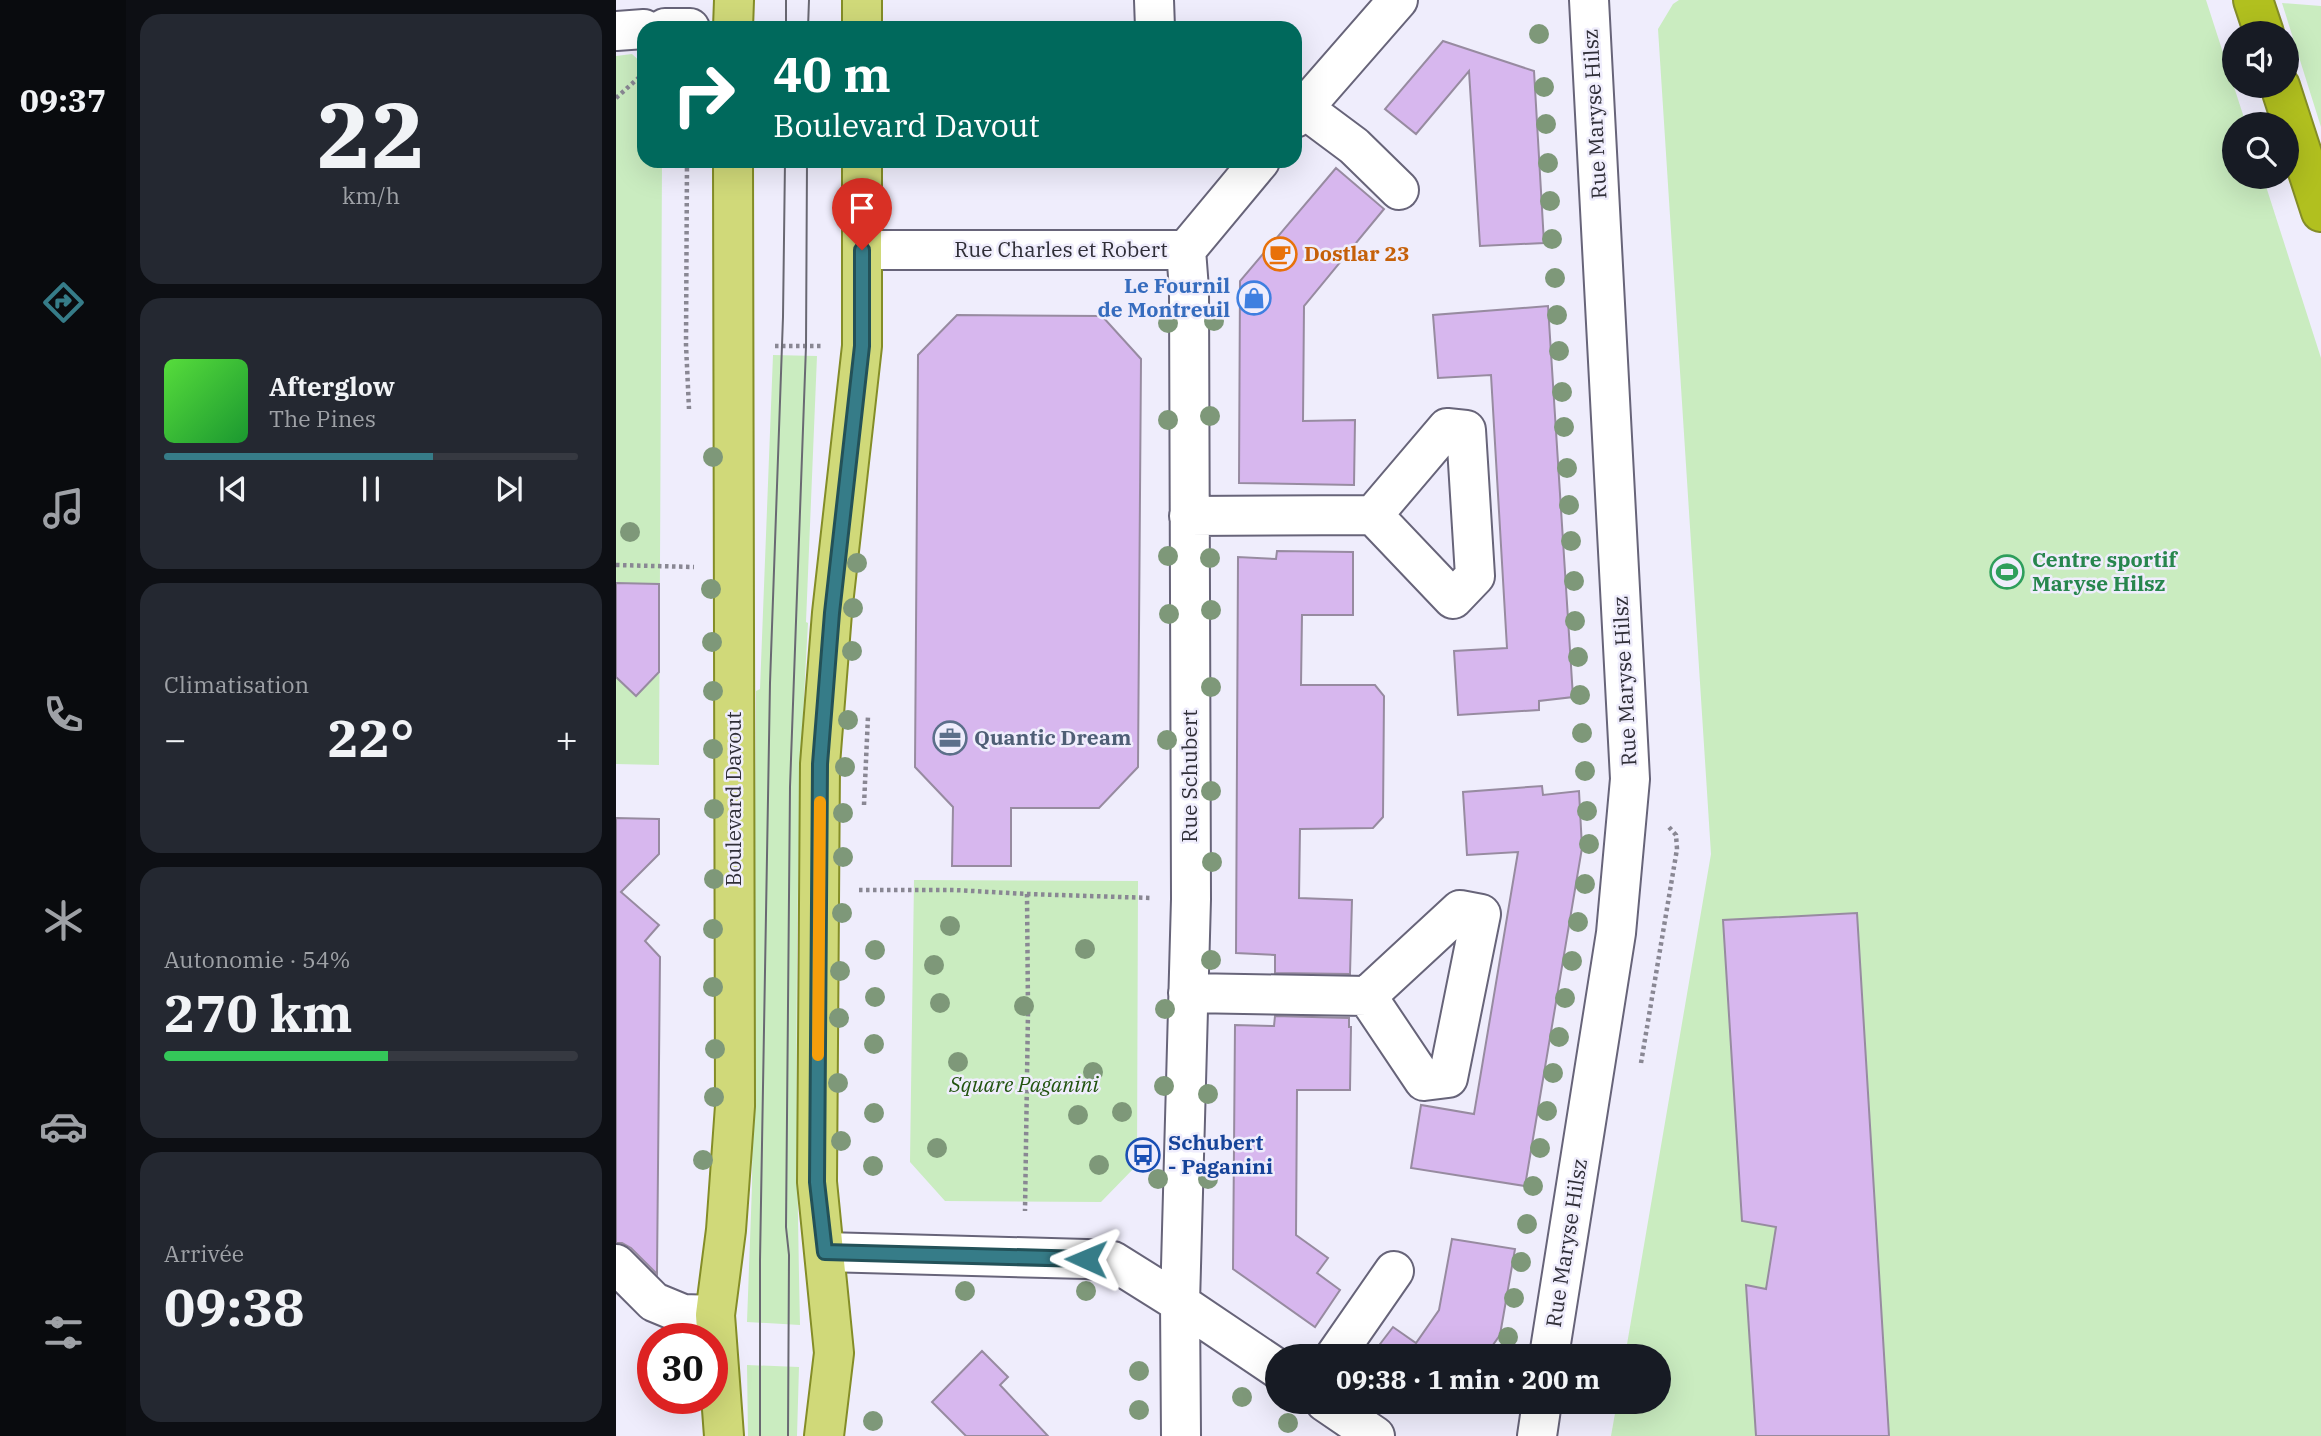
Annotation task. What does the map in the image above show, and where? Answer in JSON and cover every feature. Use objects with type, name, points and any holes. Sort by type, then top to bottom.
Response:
[{"type":"highway","points":[[2253,0],[2260,21]]},
{"type":"highway","points":[[2284,98],[2321,212]]},
{"type":"main road","points":[[733,21],[734,0]]},
{"type":"main road","points":[[862,0],[862,21]]},
{"type":"main road","name":"Boulevard Davout","points":[[724,1436],[715,1315],[726,1230],[736,1106],[733,168]]},
{"type":"main road","points":[[824,1436],[834,1353],[817,1182],[820,764],[832,613],[862,346],[862,168]]},
{"type":"street","points":[[1154,0],[1155,21]]},
{"type":"street","points":[[1302,110],[1398,0]]},
{"type":"street","name":"Rue Maryse Hilsz","points":[[1551,1344],[1616,933],[1630,779],[1590,0]]},
{"type":"street","points":[[616,32],[637,30]]},
{"type":"street","points":[[1302,115],[1354,146],[1399,190]]},
{"type":"street","name":"Rue Charles et Robert","points":[[862,250],[1186,250],[1253,168]]},
{"type":"street","name":"Rue Schubert","points":[[1181,1436],[1180,1303],[1191,899],[1189,289],[1186,250]]},
{"type":"street","points":[[1189,516],[1373,515]]},
{"type":"street","points":[[1188,993],[1367,996]]},
{"type":"street","points":[[825,1252],[1113,1261],[1265,1360]]},
{"type":"street","points":[[616,1264],[654,1302],[683,1314],[715,1315]]},
{"type":"street","points":[[1343,1344],[1394,1272]]},
{"type":"street","points":[[1343,1414],[1375,1436]]},
{"type":"street","points":[[1537,1436],[1540,1414]]},
{"type":"path","points":[[616,99],[637,80]]},
{"type":"path","points":[[686,345],[687,168]]},
{"type":"path","points":[[772,346],[830,346]]},
{"type":"path","points":[[616,565],[734,568]]},
{"type":"path","points":[[864,810],[869,703]]},
{"type":"path","points":[[860,902],[861,877]]},
{"type":"path","points":[[819,890],[954,890],[1191,899]]},
{"type":"path","points":[[1025,1211],[1027,894]]},
{"type":"green space","name":"Centre sportif Maryse Hilsz","points":[[1679,0],[2206,0],[2222,50],[2222,98],[2238,98],[2242,112],[2222,112],[2222,189],[2267,189],[2321,358],[2321,1436],[1611,1436],[1615,1414],[1671,1414],[1671,1344],[1627,1344],[1711,854],[1658,29],[1673,4]]},
{"type":"green space","points":[[2282,3],[2321,6],[2321,127],[2299,57],[2299,21],[2288,21]]},
{"type":"green space","points":[[632,54],[637,59],[637,168],[662,168],[659,765],[616,764],[616,56]]},
{"type":"green space","points":[[773,355],[817,356],[798,886],[797,1150],[800,1325],[747,1322],[752,1186],[756,691],[760,689]]},
{"type":"green space","name":"Square Paganini","points":[[914,880],[1138,881],[1137,1165],[1101,1202],[945,1201],[910,1162]]},
{"type":"green space","points":[[747,1365],[799,1367],[797,1436],[748,1436]]},
{"type":"building","points":[[1443,41],[1534,71],[1544,243],[1480,246],[1469,71],[1416,134],[1385,109]]},
{"type":"building","points":[[1336,168],[1384,209],[1304,306],[1303,421],[1355,420],[1354,485],[1239,483],[1240,281]]},
{"type":"building","points":[[1548,306],[1573,697],[1539,701],[1539,710],[1458,715],[1454,651],[1507,648],[1491,375],[1438,378],[1433,315]]},
{"type":"building","points":[[957,315],[1102,316],[1141,359],[1138,767],[1099,808],[1011,808],[1011,866],[952,866],[953,807],[915,767],[918,355]]},
{"type":"building","points":[[1277,551],[1353,552],[1353,615],[1302,615],[1301,685],[1375,685],[1384,696],[1383,817],[1373,828],[1300,829],[1299,898],[1352,900],[1350,974],[1275,973],[1275,955],[1236,953],[1238,557],[1276,559]]},
{"type":"building","points":[[616,583],[659,584],[659,672],[636,696],[616,677]]},
{"type":"building","points":[[1542,786],[1543,795],[1579,791],[1582,848],[1525,1186],[1411,1168],[1421,1105],[1474,1114],[1518,852],[1467,855],[1463,792]]},
{"type":"building","points":[[616,818],[659,819],[659,854],[621,892],[659,925],[645,941],[660,957],[657,1274],[631,1248],[616,1243]]},
{"type":"building","points":[[1857,913],[1889,1436],[1756,1436],[1746,1285],[1766,1289],[1776,1227],[1742,1221],[1723,920]]},
{"type":"building","points":[[1275,1016],[1349,1018],[1351,1027],[1350,1090],[1297,1090],[1296,1235],[1328,1258],[1317,1273],[1340,1290],[1315,1327],[1233,1269],[1235,1025],[1274,1026]]},
{"type":"building","points":[[1452,1239],[1515,1249],[1500,1335],[1494,1344],[1380,1344],[1393,1327],[1416,1343],[1439,1310]]},
{"type":"building","points":[[982,1351],[1008,1377],[1000,1385],[1048,1436],[966,1436],[932,1402]]},
{"type":"tram line","points":[[786,0],[786,21]]},
{"type":"tram line","points":[[808,21],[809,0]]},
{"type":"tram line","points":[[760,1436],[760,1260],[770,683],[783,317],[785,168]]},
{"type":"tram line","points":[[788,1436],[789,1255],[786,1227],[790,787],[806,346],[807,168]]},
{"type":"slow traffic","points":[[818,1055],[820,802]]},
{"type":"place","name":"Dostlar 23","points":[[1280,254]]},
{"type":"place","name":"Le Fournil de Montreuil","points":[[1254,298]]},
{"type":"place","name":"Centre sportif Maryse Hilsz","points":[[2007,572]]},
{"type":"place","name":"Quantic Dream","points":[[950,738]]},
{"type":"place","name":"Schubert - Paganini","points":[[1143,1155]]},
{"type":"route","points":[[862,250],[862,346],[832,613],[820,764],[817,1182],[825,1252],[1086,1259]]}]
